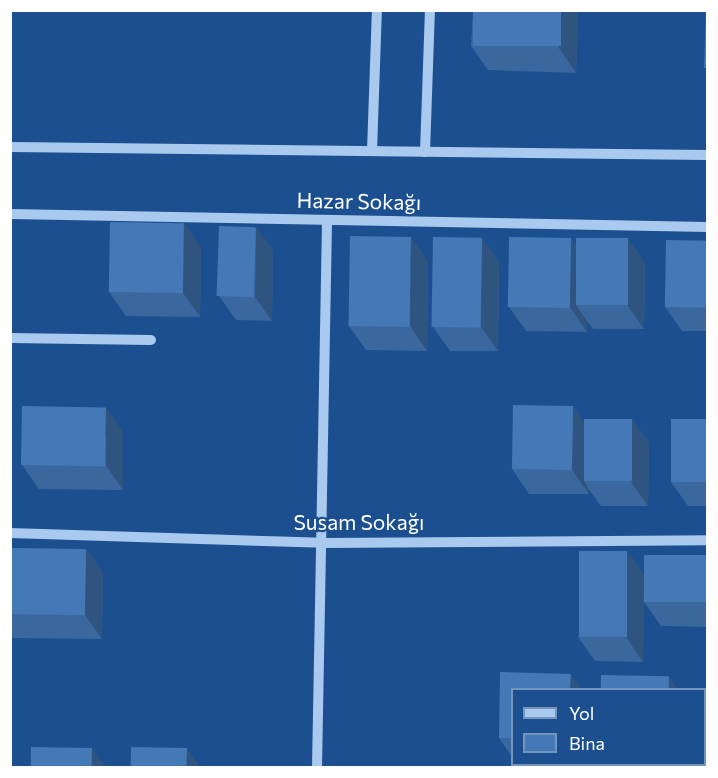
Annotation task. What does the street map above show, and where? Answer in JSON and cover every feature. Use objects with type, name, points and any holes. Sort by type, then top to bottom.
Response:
[{"type":"street","points":[[372,151],[377,10]]},
{"type":"street","points":[[425,152],[430,10]]},
{"type":"street","points":[[10,147],[708,155]]},
{"type":"street","name":"Hazar Sokağı","points":[[10,214],[708,227]]},
{"type":"street","points":[[317,768],[327,220]]},
{"type":"street","points":[[10,338],[151,340]]},
{"type":"street","name":"Susam Sokağı","points":[[10,533],[322,543],[708,540]]},
{"type":"building","points":[[473,10],[561,10],[561,46],[473,46]]},
{"type":"building","points":[[706,10],[708,10],[708,68],[704,68]]},
{"type":"building","points":[[110,222],[184,223],[183,293],[109,292]]},
{"type":"building","points":[[219,226],[256,227],[254,297],[217,296]]},
{"type":"building","points":[[350,236],[411,237],[409,327],[348,326]]},
{"type":"building","points":[[433,237],[482,238],[480,328],[431,327]]},
{"type":"building","points":[[509,237],[571,238],[570,308],[508,307]]},
{"type":"building","points":[[576,238],[628,238],[628,305],[576,305]]},
{"type":"building","points":[[666,240],[708,241],[707,308],[665,307]]},
{"type":"building","points":[[513,405],[573,406],[572,470],[512,469]]},
{"type":"building","points":[[22,406],[106,407],[105,466],[21,465]]},
{"type":"building","points":[[584,419],[632,419],[632,481],[584,481]]},
{"type":"building","points":[[671,419],[708,419],[708,482],[671,482]]},
{"type":"building","points":[[10,548],[86,549],[85,615],[10,614]]},
{"type":"building","points":[[579,551],[627,551],[627,637],[579,637]]},
{"type":"building","points":[[644,555],[708,555],[708,602],[644,602]]},
{"type":"building","points":[[500,672],[571,674],[570,688],[511,688],[511,738],[499,738]]},
{"type":"building","points":[[601,675],[669,676],[669,688],[601,688]]},
{"type":"building","points":[[31,747],[92,748],[92,768],[31,768]]},
{"type":"building","points":[[131,747],[187,748],[187,768],[131,768]]}]
